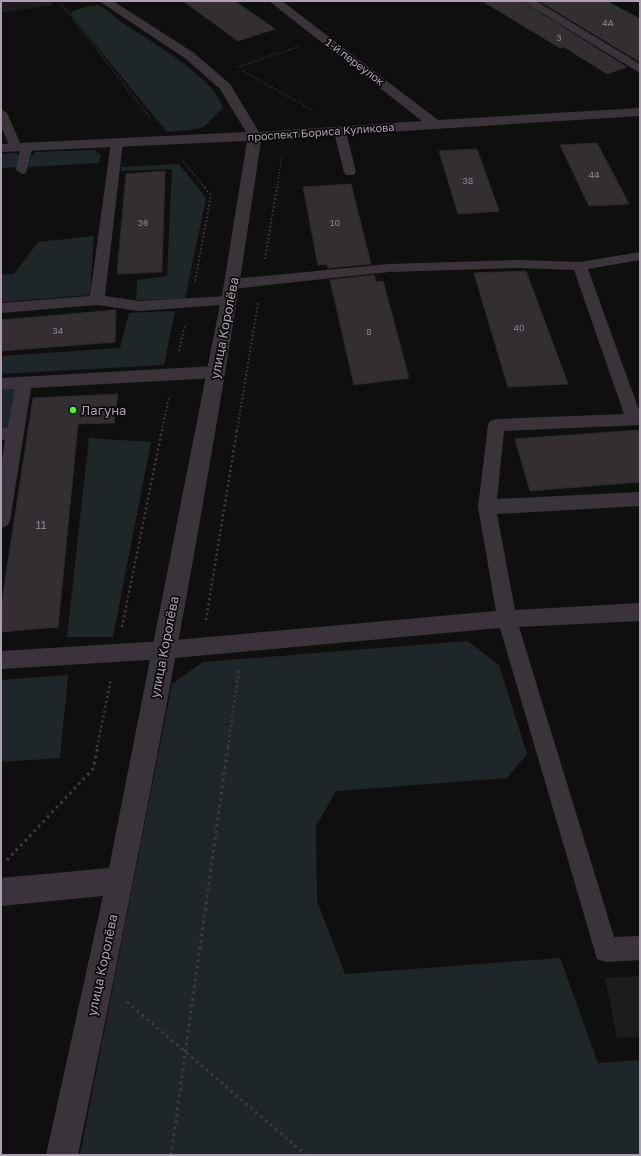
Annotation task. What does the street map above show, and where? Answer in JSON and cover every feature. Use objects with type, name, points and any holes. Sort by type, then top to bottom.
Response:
[{"type":"street","points":[[105,1],[190,56],[225,87],[255,136]]},
{"type":"street","name":"1-й переулок","points":[[275,1],[434,124]]},
{"type":"street","points":[[528,1],[640,69]]},
{"type":"street","name":"проспект Бориса Куликова","points":[[1,148],[340,132],[434,124],[640,112]]},
{"type":"street","name":"улица Королёва","points":[[62,1155],[120,881],[164,650],[231,292],[255,136]]},
{"type":"street","points":[[1,892],[120,881]]},
{"type":"lane","points":[[1,113],[21,146],[22,170]]},
{"type":"lane","points":[[340,132],[350,172]]},
{"type":"lane","points":[[97,300],[117,142]]},
{"type":"lane","points":[[1,308],[97,300],[139,306],[191,303],[231,292],[389,268],[519,264],[580,266],[640,256]]},
{"type":"lane","points":[[580,266],[637,419],[496,425],[488,507],[507,619],[606,950],[640,948]]},
{"type":"lane","points":[[1,384],[216,372]]},
{"type":"lane","points":[[1,521],[8,434],[24,383]]},
{"type":"lane","points":[[488,507],[640,499]]},
{"type":"lane","points":[[1,660],[164,650],[507,619],[640,612]]},
{"type":"path","points":[[6,860],[93,769],[173,374],[191,303],[211,196],[59,1]]},
{"type":"path","points":[[324,39],[237,68],[336,123],[340,132]]},
{"type":"path","points":[[171,1155],[243,643]]},
{"type":"path","points":[[99,979],[306,1155]]},
{"type":"shaded area","points":[[17,1],[51,1],[52,5],[1,13],[1,3]]},
{"type":"shaded area","points":[[98,5],[105,8],[120,21],[164,49],[195,72],[218,96],[223,108],[204,127],[167,132],[71,15],[73,11]]},
{"type":"shaded area","points":[[94,150],[101,155],[99,163],[28,167],[31,156],[36,152]]},
{"type":"shaded area","points":[[16,153],[21,156],[18,167],[1,168],[1,154]]},
{"type":"shaded area","points":[[179,164],[206,198],[185,299],[136,300],[137,280],[167,276],[172,169],[121,171],[121,167]]},
{"type":"shaded area","points":[[94,236],[90,295],[1,302],[1,274],[14,274],[38,242]]},
{"type":"shaded area","points":[[175,311],[164,365],[1,374],[1,356],[120,348],[129,313]]},
{"type":"shaded area","points":[[1,389],[17,389],[10,426],[1,427]]},
{"type":"shaded area","points":[[89,438],[151,442],[113,637],[67,637]]},
{"type":"shaded area","points":[[468,641],[499,665],[527,754],[507,778],[336,791],[316,826],[317,901],[345,974],[560,958],[598,1063],[640,1060],[640,1155],[80,1155],[172,684],[203,662]]},
{"type":"shaded area","points":[[68,675],[60,758],[1,762],[1,680]]},
{"type":"shaded area","points":[[640,976],[640,1037],[617,1038],[605,978]]},
{"type":"building","points":[[183,1],[235,1],[275,29],[238,41]]},
{"type":"building","points":[[482,1],[521,1],[627,67],[607,74],[564,47],[560,48]]},
{"type":"building","points":[[539,1],[607,1],[640,19],[640,62]]},
{"type":"building","points":[[597,143],[629,204],[589,206],[560,145]]},
{"type":"building","points":[[477,149],[499,211],[458,214],[439,151]]},
{"type":"building","points":[[165,171],[162,272],[117,274],[126,174]]},
{"type":"building","points":[[351,184],[371,264],[328,268],[327,264],[318,265],[303,187]]},
{"type":"building","points":[[526,271],[568,384],[508,387],[474,273]]},
{"type":"building","points":[[374,275],[376,282],[383,281],[409,378],[354,385],[330,280]]},
{"type":"building","points":[[116,310],[115,342],[1,351],[1,320]]},
{"type":"building","points":[[118,394],[114,423],[78,424],[58,627],[1,632],[1,607],[33,398]]},
{"type":"building","points":[[640,430],[640,482],[530,491],[515,439]]},
{"type":"place","name":"Лагуна","points":[[73,410]]}]
